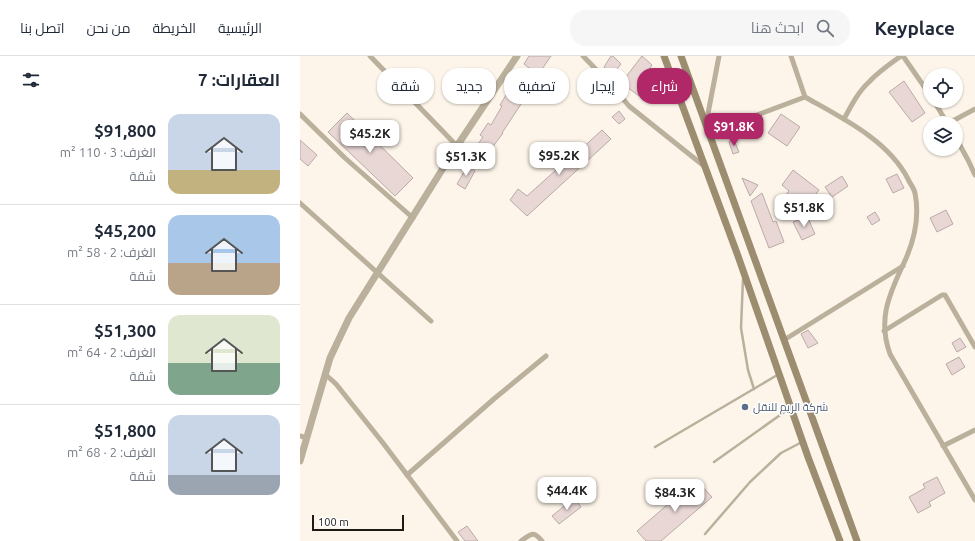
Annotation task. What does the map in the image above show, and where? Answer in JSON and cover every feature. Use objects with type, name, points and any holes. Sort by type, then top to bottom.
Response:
[{"type":"main road","points":[[664,56],[738,256],[791,408],[840,541]]},
{"type":"main road","points":[[681,56],[857,541]]},
{"type":"main road","points":[[738,256],[751,252]]},
{"type":"street","points":[[370,56],[457,146]]},
{"type":"street","points":[[300,461],[303,437],[335,346],[349,318],[457,146],[517,56]]},
{"type":"street","points":[[583,56],[629,106],[704,166]]},
{"type":"street","points":[[706,125],[719,56]]},
{"type":"street","points":[[791,56],[805,97],[859,128],[883,148],[902,167],[914,192],[917,213],[914,230],[910,250],[891,290],[888,301],[885,313],[884,331],[886,342],[890,354],[975,500]]},
{"type":"street","points":[[844,119],[868,82],[902,56],[923,85]]},
{"type":"street","points":[[709,133],[805,97]]},
{"type":"street","points":[[962,116],[975,109]]},
{"type":"street","points":[[300,114],[345,158],[413,218]]},
{"type":"street","points":[[963,151],[975,175]]},
{"type":"street","points":[[300,203],[432,321]]},
{"type":"street","points":[[784,340],[903,266]]},
{"type":"street","points":[[884,331],[942,295],[945,295],[975,347]]},
{"type":"street","points":[[407,475],[546,356]]},
{"type":"street","points":[[325,374],[340,390],[457,541]]},
{"type":"street","points":[[943,446],[975,430]]},
{"type":"street","points":[[521,541],[534,533],[542,541]]},
{"type":"lane","points":[[744,274],[741,328],[748,370],[754,389]]},
{"type":"lane","points":[[655,447],[779,374]]},
{"type":"lane","points":[[714,462],[791,408]]},
{"type":"lane","points":[[705,534],[750,482],[781,453],[803,441]]},
{"type":"building","points":[[529,56],[551,56],[543,68],[529,68],[524,64]]},
{"type":"building","points":[[611,56],[613,56],[621,64],[618,68],[604,67]]},
{"type":"building","points":[[642,56],[652,65],[650,68],[637,68],[637,94],[629,88],[629,73]]},
{"type":"building","points":[[904,81],[925,113],[912,122],[889,92]]},
{"type":"building","points":[[504,98],[504,104],[521,104],[503,133],[483,160],[472,153],[483,137],[480,135],[488,123],[491,125],[502,106],[500,105]]},
{"type":"building","points":[[619,111],[625,119],[619,124],[612,117]]},
{"type":"building","points":[[347,113],[413,178],[395,196],[328,132]]},
{"type":"building","points":[[781,114],[800,127],[787,146],[768,133]]},
{"type":"building","points":[[602,130],[611,139],[527,216],[510,200],[518,189],[527,196]]},
{"type":"building","points":[[733,138],[739,152],[733,154],[729,142]]},
{"type":"building","points":[[300,140],[317,155],[308,166],[300,159]]},
{"type":"building","points":[[468,165],[475,171],[465,189],[457,184]]},
{"type":"building","points":[[793,170],[819,190],[807,206],[796,197],[792,202],[785,196],[789,191],[782,185]]},
{"type":"building","points":[[897,174],[904,188],[893,193],[886,179]]},
{"type":"building","points":[[842,176],[848,186],[832,197],[825,187]]},
{"type":"building","points":[[742,178],[758,185],[750,196]]},
{"type":"building","points":[[762,193],[773,222],[776,221],[784,242],[769,248],[751,201]]},
{"type":"building","points":[[946,210],[953,224],[937,232],[930,218]]},
{"type":"building","points":[[875,212],[880,220],[872,225],[867,217]]},
{"type":"building","points":[[807,216],[815,234],[802,240],[793,222]]},
{"type":"building","points":[[808,330],[818,343],[808,348],[801,334]]},
{"type":"building","points":[[960,338],[966,347],[957,352],[952,343]]},
{"type":"building","points":[[959,357],[965,367],[952,375],[946,364]]},
{"type":"building","points":[[937,477],[945,493],[929,502],[931,506],[918,513],[909,497],[925,488],[923,484]]},
{"type":"building","points":[[696,480],[712,497],[661,541],[646,541],[637,531]]},
{"type":"building","points":[[574,498],[581,507],[559,524],[552,516]]},
{"type":"building","points":[[467,526],[478,541],[465,541],[458,532]]},
{"type":"place","name":"شركة الريم للنقل","points":[[745,407]]}]
